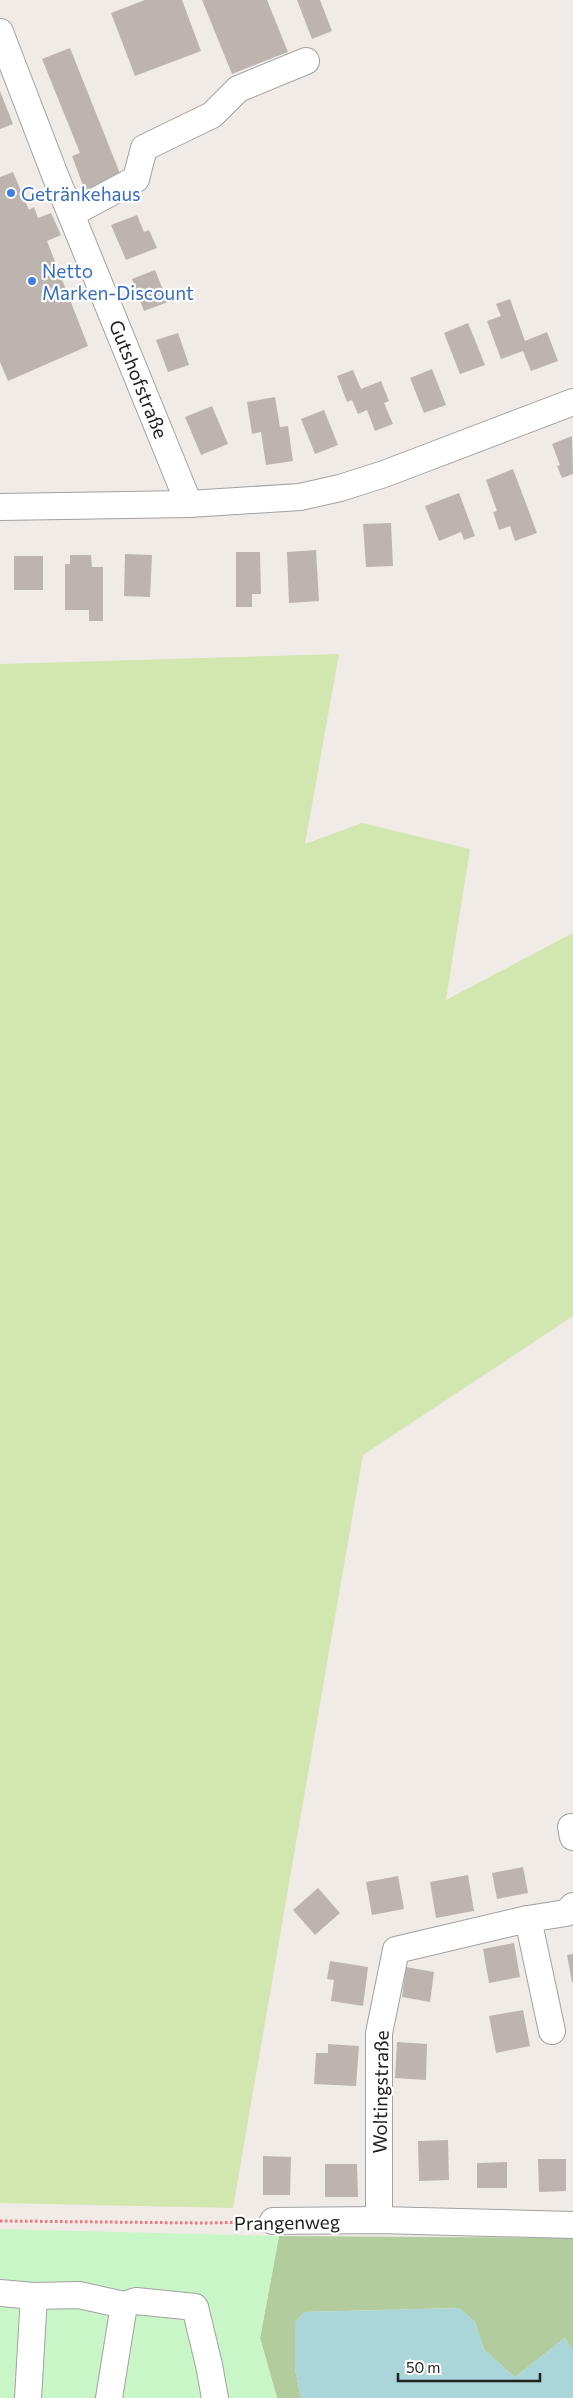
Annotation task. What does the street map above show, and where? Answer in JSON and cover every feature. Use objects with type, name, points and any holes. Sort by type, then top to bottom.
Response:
[{"type":"street","name":"Gutshofstraße","points":[[0,32],[71,214],[189,504]]},
{"type":"street","points":[[71,214],[136,179],[144,148],[212,114],[238,89],[306,61]]},
{"type":"street","points":[[0,507],[189,504],[300,497],[340,488],[384,474],[573,402]]},
{"type":"street","name":"Woltingstraße","points":[[378,2220],[380,2033],[396,1950],[528,1919],[566,1913],[573,1906]]},
{"type":"street","points":[[528,1919],[552,2031]]},
{"type":"street","name":"Prangenweg","points":[[273,2221],[378,2220],[573,2225]]},
{"type":"street","points":[[0,2293],[34,2296],[79,2295],[124,2305],[136,2301],[195,2307],[215,2398]]},
{"type":"street","points":[[28,2398],[34,2296]]},
{"type":"street","points":[[109,2398],[124,2305]]},
{"type":"path","name":"Prangenweg","points":[[0,2220],[206,2223],[273,2221]]},
{"type":"green space","points":[[339,654],[305,844],[362,823],[470,849],[446,1000],[573,933],[573,1316],[363,1455],[233,2208],[0,2203],[0,664]]},
{"type":"green space","points":[[0,2229],[279,2236],[260,2338],[277,2398],[0,2398]]},
{"type":"green space","points":[[279,2236],[573,2238],[573,2351],[565,2338],[515,2377],[484,2350],[475,2322],[459,2308],[305,2312],[295,2322],[295,2369],[301,2398],[277,2398],[260,2338]]},
{"type":"water","points":[[459,2308],[475,2322],[484,2350],[515,2377],[565,2338],[573,2351],[573,2398],[301,2398],[295,2369],[295,2322],[305,2312]]},
{"type":"building","points":[[145,0],[182,0],[201,51],[135,76],[111,13]]},
{"type":"building","points":[[202,0],[267,0],[288,52],[232,74]]},
{"type":"building","points":[[297,0],[320,0],[332,31],[312,39]]},
{"type":"building","points":[[70,48],[121,176],[85,191],[72,156],[80,153],[42,59]]},
{"type":"building","points":[[0,91],[13,124],[0,129]]},
{"type":"building","name":"Netto Marken-Discount","points":[[13,172],[29,210],[34,207],[38,218],[51,213],[61,235],[47,241],[88,346],[8,381],[0,362],[0,177]]},
{"type":"building","points":[[137,215],[144,232],[149,230],[157,248],[126,260],[111,225]]},
{"type":"building","points":[[155,270],[168,302],[144,311],[132,279]]},
{"type":"building","points":[[510,299],[525,341],[547,332],[558,361],[531,371],[523,351],[501,359],[487,321],[501,316],[496,304]]},
{"type":"building","points":[[468,323],[485,365],[460,374],[444,333]]},
{"type":"building","points":[[178,333],[189,365],[168,372],[156,340]]},
{"type":"building","points":[[432,369],[446,405],[424,413],[410,378]]},
{"type":"building","points":[[353,370],[361,389],[381,381],[389,401],[384,403],[393,424],[375,431],[367,410],[358,414],[352,400],[347,402],[337,376]]},
{"type":"building","points":[[275,397],[280,427],[288,426],[293,461],[266,465],[261,432],[252,434],[247,402]]},
{"type":"building","points":[[212,406],[228,444],[201,455],[185,417]]},
{"type":"building","points":[[324,410],[338,445],[315,454],[301,419]]},
{"type":"building","points":[[572,436],[573,474],[562,478],[557,466],[560,465],[552,444]]},
{"type":"building","points":[[513,469],[537,533],[515,541],[510,526],[499,530],[493,512],[497,511],[486,480]]},
{"type":"building","points":[[459,493],[475,536],[464,540],[461,532],[439,541],[425,506]]},
{"type":"building","points":[[391,523],[393,566],[366,567],[363,524]]},
{"type":"building","points":[[316,550],[319,601],[289,603],[287,552]]},
{"type":"building","points":[[236,552],[260,552],[261,594],[252,594],[252,607],[236,607]]},
{"type":"building","points":[[125,554],[152,555],[150,597],[124,596]]},
{"type":"building","points":[[70,555],[91,555],[92,567],[103,567],[103,621],[89,621],[89,610],[65,610],[65,564],[70,564]]},
{"type":"building","points":[[14,556],[43,556],[43,590],[14,590]]},
{"type":"building","points":[[523,1867],[528,1893],[497,1899],[492,1873]]},
{"type":"building","points":[[468,1875],[474,1911],[436,1918],[430,1882]]},
{"type":"building","points":[[398,1876],[404,1909],[372,1915],[366,1882]]},
{"type":"building","points":[[318,1888],[340,1913],[315,1935],[293,1910]]},
{"type":"building","points":[[514,1943],[520,1977],[489,1983],[483,1949]]},
{"type":"building","points":[[573,1954],[573,1982],[572,1982],[567,1955]]},
{"type":"building","points":[[330,1961],[368,1967],[363,2006],[331,2001],[334,1980],[327,1979]]},
{"type":"building","points":[[406,1967],[434,1972],[430,2002],[402,1997]]},
{"type":"building","points":[[523,2010],[530,2046],[496,2053],[489,2016]]},
{"type":"building","points":[[397,2042],[427,2044],[426,2080],[395,2078]]},
{"type":"building","points":[[328,2044],[359,2046],[356,2086],[314,2084],[316,2053],[328,2053]]},
{"type":"building","points":[[448,2140],[449,2180],[419,2181],[418,2141]]},
{"type":"building","points":[[263,2156],[291,2157],[290,2195],[263,2195]]},
{"type":"building","points":[[538,2159],[566,2159],[566,2191],[539,2192]]},
{"type":"building","points":[[507,2162],[507,2188],[477,2188],[477,2163]]},
{"type":"building","points":[[325,2164],[357,2164],[358,2197],[325,2197]]},
{"type":"place","name":"Getränkehaus","points":[[11,193]]},
{"type":"place","name":"Netto Marken-Discount","points":[[32,281]]}]
